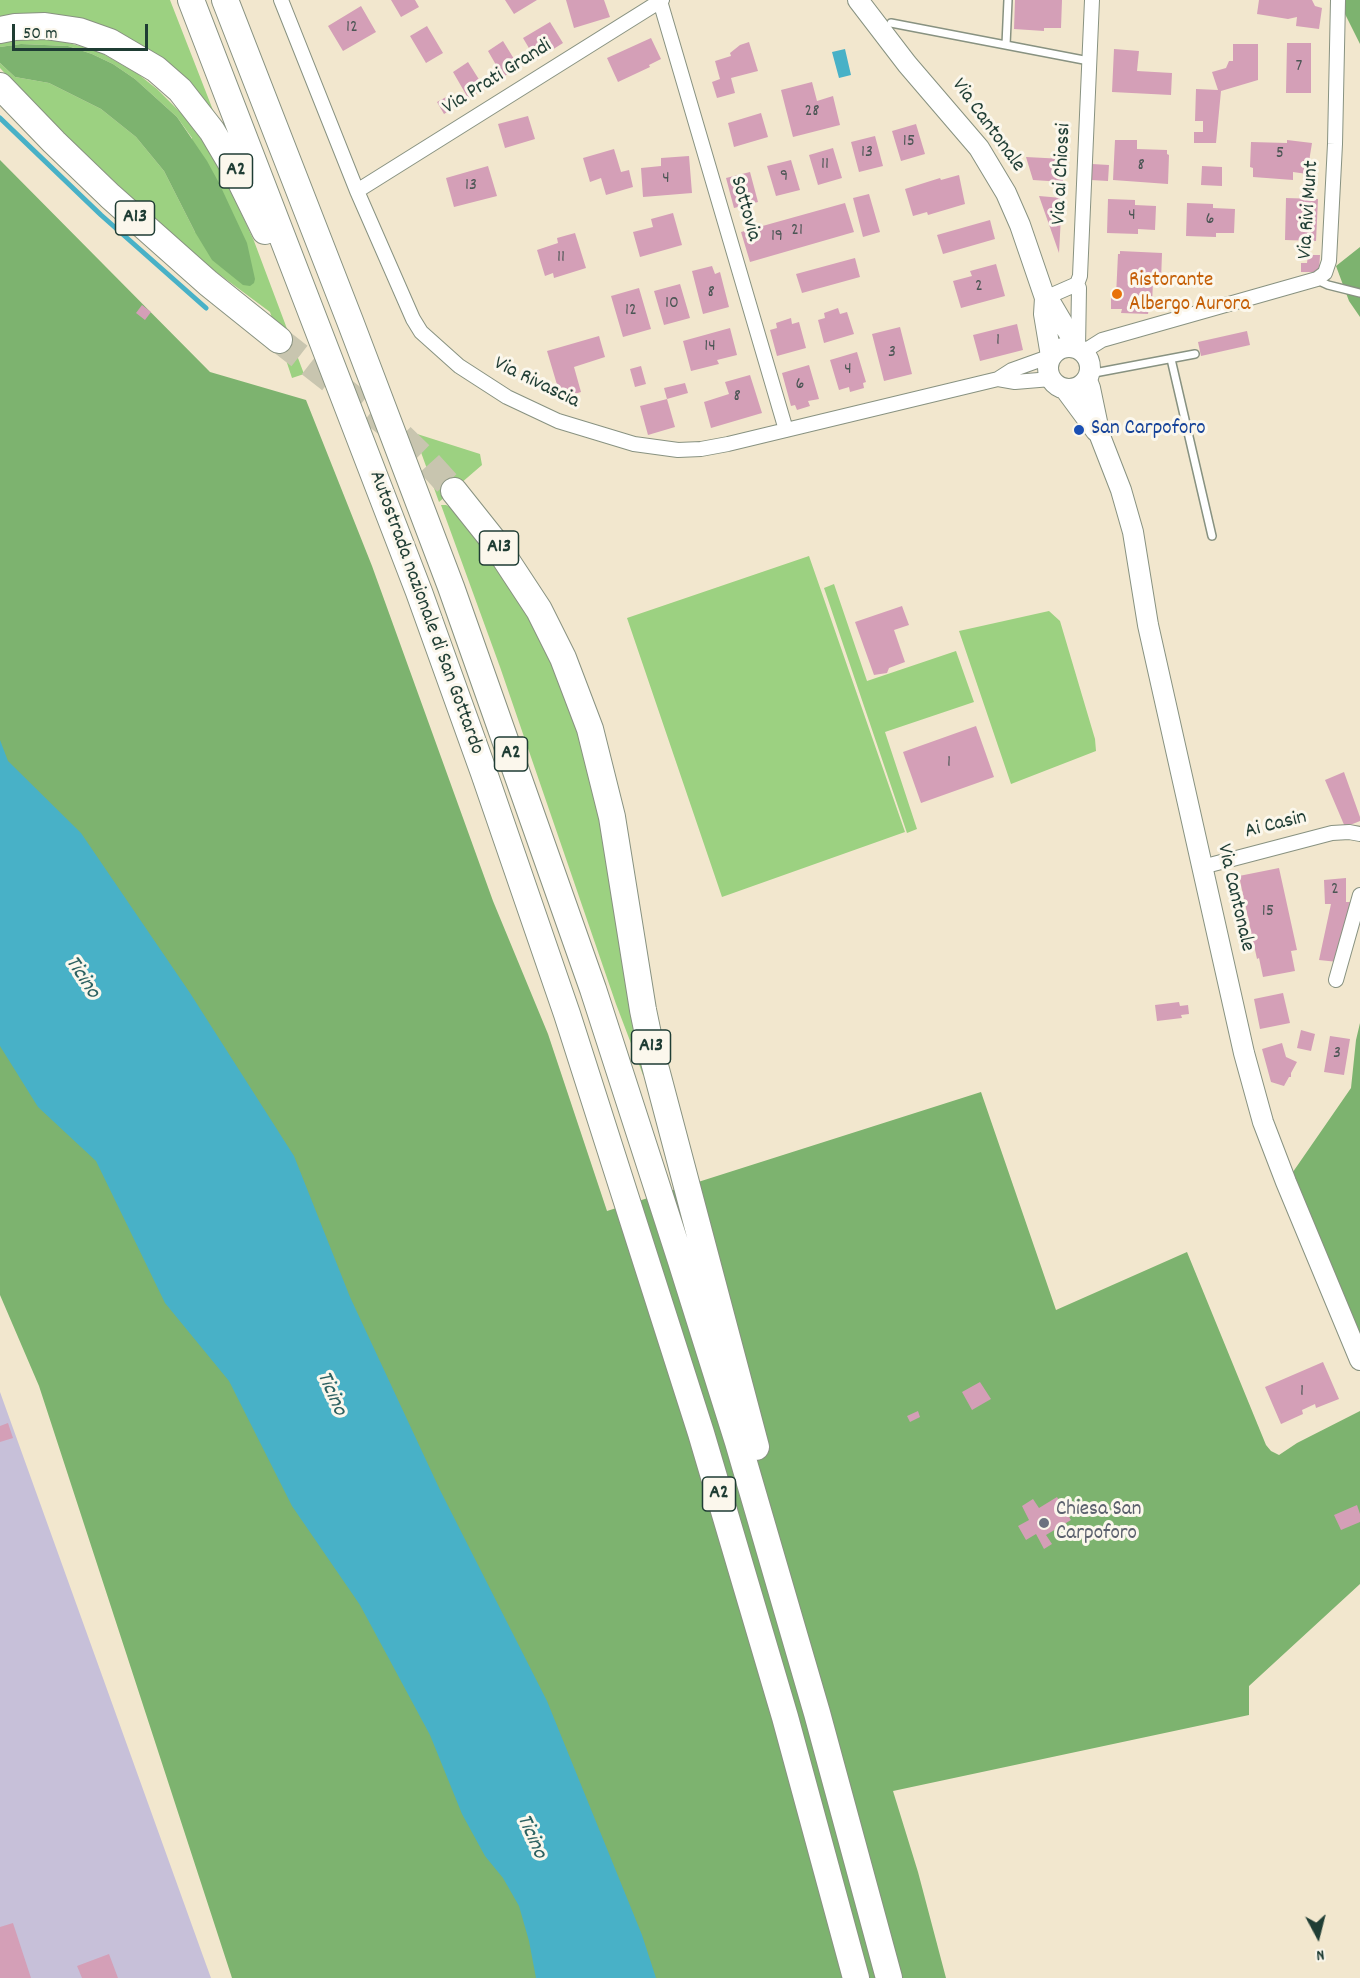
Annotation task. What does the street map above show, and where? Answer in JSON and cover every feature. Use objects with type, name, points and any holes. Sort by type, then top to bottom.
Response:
[{"type":"highway","name":"A2","points":[[191,0],[338,383]]},
{"type":"highway","name":"A2","points":[[225,0],[354,332],[499,720],[623,1080],[761,1520],[817,1713],[889,1978]]},
{"type":"highway","name":"A2","points":[[0,30],[45,26],[95,36],[142,60],[180,90],[212,130],[235,170],[338,383]]},
{"type":"highway","name":"A13","points":[[0,86],[110,196],[208,284],[279,340]]},
{"type":"highway","name":"Autostrada nazionale di San Gottardo","points":[[338,383],[441,651],[567,1014],[701,1434],[785,1718],[856,1978]]},
{"type":"highway","name":"A13","points":[[453,491],[494,540],[539,610],[563,658],[590,729],[612,817],[643,1010],[653,1058],[767,1487],[761,1520]]},
{"type":"main road","name":"Via Cantonale","points":[[858,0],[901,56],[967,134],[994,171],[1013,208],[1045,298],[1044,314],[1051,356]]},
{"type":"main road","name":"Via Cantonale","points":[[1045,298],[1052,305],[1080,350]]},
{"type":"main road","points":[[1066,347],[1080,350],[1089,362],[1088,377],[1077,387],[1058,384],[1047,368],[1051,356],[1066,347]]},
{"type":"main road","name":"Via Cantonale","points":[[1088,377],[1100,436],[1121,490],[1133,532],[1146,617],[1244,1053],[1263,1122],[1360,1360]]},
{"type":"main road","name":"Via Cantonale","points":[[1058,384],[1100,436]]},
{"type":"street","name":"Via Rivascia","points":[[281,0],[357,191],[406,306],[421,332],[459,366],[507,397],[582,429],[613,439],[653,448],[701,449],[999,379],[1012,370],[1051,356]]},
{"type":"street","name":"Via Prati Grandi","points":[[357,191],[661,0]]},
{"type":"street","name":"Sottovia","points":[[661,0],[786,430]]},
{"type":"street","name":"Via ai Chiossi","points":[[1080,350],[1079,288],[1077,284],[1080,276],[1092,0]]},
{"type":"street","name":"Via Rivi Munt","points":[[1080,350],[1102,340],[1317,279],[1325,273],[1329,261],[1335,144],[1338,0]]},
{"type":"street","points":[[1045,298],[1077,284]]},
{"type":"street","name":"Via Rivascia","points":[[999,379],[1058,384]]},
{"type":"street","name":"Ai Casin","points":[[1202,867],[1332,833],[1360,834]]},
{"type":"street","points":[[1336,980],[1360,895]]},
{"type":"lane","points":[[1006,45],[1008,0]]},
{"type":"lane","points":[[891,22],[1089,61]]},
{"type":"lane","points":[[1317,279],[1328,285],[1360,293]]},
{"type":"lane","points":[[1088,377],[1134,365],[1195,354]]},
{"type":"lane","points":[[1171,360],[1212,536]]},
{"type":"shaded area","points":[[0,1392],[203,1956],[211,1978],[0,1978]]},
{"type":"green space","points":[[0,0],[170,0],[218,123],[161,64],[0,22]]},
{"type":"green space","points":[[1338,0],[1360,0],[1360,44]]},
{"type":"green space","points":[[14,39],[61,41],[98,51],[138,74],[157,89],[191,123],[208,148],[254,241],[304,374],[292,378],[270,312],[208,266],[151,216],[36,107],[0,68],[0,63],[15,77],[49,83],[101,109],[136,137],[164,171],[195,232],[192,138],[177,117],[135,79],[113,64],[68,46],[21,44],[0,47],[0,43]]},
{"type":"green space","points":[[21,44],[68,46],[92,54],[113,64],[135,79],[177,117],[207,161],[247,243],[254,283],[250,286],[243,285],[212,260],[164,171],[136,137],[101,109],[49,83],[15,77],[0,63],[0,47]]},
{"type":"green space","points":[[0,160],[210,372],[306,400],[372,566],[493,901],[548,1034],[607,1211],[981,1092],[1056,1310],[1187,1252],[1266,1445],[1271,1451],[1279,1455],[1297,1443],[1360,1411],[1360,1584],[1249,1686],[1249,1715],[893,1791],[918,1872],[946,1978],[232,1978],[39,1386],[0,1295]]},
{"type":"green space","points":[[1360,247],[1360,317],[1349,301],[1336,266]]},
{"type":"green space","points":[[414,433],[480,454],[482,465],[439,502]]},
{"type":"green space","points":[[441,505],[446,505],[464,514],[535,615],[589,748],[647,1074],[643,1075],[616,1004],[500,667]]},
{"type":"green space","points":[[809,556],[905,832],[722,897],[627,618]]},
{"type":"green space","points":[[834,584],[867,681],[956,651],[974,702],[885,732],[917,829],[907,833],[824,588]]},
{"type":"green space","points":[[1049,611],[1060,621],[1095,739],[1096,751],[1011,784],[959,631]]},
{"type":"green space","points":[[1360,1023],[1360,1360],[1286,1182],[1351,1088]]},
{"type":"water","points":[[845,49],[851,75],[839,78],[832,52]]},
{"type":"water","name":"Ticino","points":[[0,740],[8,761],[81,833],[190,993],[294,1156],[350,1297],[440,1490],[547,1701],[642,1935],[656,1978],[536,1978],[519,1906],[503,1878],[485,1856],[462,1814],[430,1735],[360,1605],[292,1506],[229,1381],[165,1303],[96,1161],[38,1107],[0,1046]]},
{"type":"building","points":[[391,0],[415,0],[419,7],[401,17]]},
{"type":"building","points":[[505,0],[537,0],[514,14]]},
{"type":"building","points":[[566,0],[604,0],[610,17],[574,28]]},
{"type":"building","points":[[1015,0],[1062,0],[1061,28],[1044,28],[1044,31],[1014,29]]},
{"type":"building","points":[[1259,0],[1312,0],[1315,6],[1322,8],[1319,29],[1296,26],[1297,17],[1288,19],[1257,14]]},
{"type":"building","points":[[361,6],[376,32],[343,51],[328,26]]},
{"type":"building","points":[[550,22],[563,43],[536,60],[523,38]]},
{"type":"building","points":[[427,26],[443,53],[426,63],[410,36]]},
{"type":"building","points":[[651,38],[661,59],[649,65],[650,67],[618,82],[607,58]]},
{"type":"building","points":[[503,41],[519,67],[503,77],[488,51]]},
{"type":"building","points":[[749,42],[758,71],[731,78],[735,93],[717,98],[712,82],[720,79],[715,61],[731,56],[730,53],[740,45]]},
{"type":"building","points":[[1287,43],[1311,43],[1311,93],[1286,93]]},
{"type":"building","points":[[1233,44],[1258,44],[1258,80],[1221,91],[1216,143],[1194,143],[1194,132],[1203,132],[1203,121],[1195,121],[1196,89],[1218,90],[1212,72],[1226,68],[1229,61],[1233,61]]},
{"type":"building","points":[[1114,49],[1139,51],[1137,71],[1172,73],[1171,95],[1112,92]]},
{"type":"building","points":[[468,62],[485,89],[468,98],[453,72]]},
{"type":"building","points":[[812,82],[817,101],[833,96],[840,125],[793,137],[781,90]]},
{"type":"building","points":[[448,96],[455,107],[444,114],[437,102]]},
{"type":"building","points":[[761,113],[768,137],[734,147],[728,123]]},
{"type":"building","points":[[528,116],[535,139],[505,148],[498,124]]},
{"type":"building","points":[[916,124],[925,154],[901,161],[892,131]]},
{"type":"building","points":[[875,136],[883,166],[859,172],[851,142]]},
{"type":"building","points":[[1115,140],[1137,140],[1137,149],[1167,150],[1169,155],[1168,184],[1113,180]]},
{"type":"building","points":[[1287,140],[1312,143],[1307,174],[1293,172],[1293,180],[1253,177],[1253,168],[1250,167],[1251,142],[1287,143]]},
{"type":"building","points":[[833,148],[842,178],[818,185],[809,155]]},
{"type":"building","points":[[614,149],[621,172],[629,170],[633,187],[606,195],[601,178],[590,182],[583,158]]},
{"type":"building","points":[[689,156],[692,193],[643,197],[641,168],[661,166],[661,158]]},
{"type":"building","points":[[1026,157],[1064,159],[1063,182],[1033,180]]},
{"type":"building","points":[[791,160],[800,190],[776,196],[767,166]]},
{"type":"building","points":[[1092,164],[1109,165],[1108,181],[1091,180]]},
{"type":"building","points":[[488,166],[497,196],[454,207],[446,178]]},
{"type":"building","points":[[1202,166],[1222,167],[1222,186],[1201,185]]},
{"type":"building","points":[[750,172],[758,202],[734,208],[726,178]]},
{"type":"building","points":[[959,175],[965,204],[928,215],[927,212],[913,216],[905,189],[940,178],[941,180]]},
{"type":"building","points":[[869,194],[880,232],[863,237],[853,198]]},
{"type":"building","points":[[1039,196],[1062,198],[1059,253]]},
{"type":"building","points":[[1286,198],[1318,199],[1316,241],[1285,240]]},
{"type":"building","points":[[1108,199],[1135,200],[1135,205],[1156,206],[1155,230],[1138,229],[1138,234],[1107,233]]},
{"type":"building","points":[[845,203],[854,232],[750,262],[741,232]]},
{"type":"building","points":[[1187,203],[1213,204],[1213,208],[1235,209],[1234,233],[1216,233],[1216,237],[1186,236]]},
{"type":"building","points":[[673,213],[682,245],[640,257],[633,232],[653,227],[651,219]]},
{"type":"building","points":[[990,220],[995,239],[943,254],[937,235]]},
{"type":"building","points":[[575,233],[586,268],[554,278],[553,273],[545,276],[537,250],[558,243],[557,238]]},
{"type":"building","points":[[1120,251],[1162,253],[1161,281],[1153,280],[1152,306],[1149,306],[1148,314],[1121,313],[1122,309],[1111,309],[1111,296],[1116,296]]},
{"type":"building","points":[[1308,255],[1320,255],[1319,272],[1301,272],[1301,263],[1307,263]]},
{"type":"building","points":[[855,258],[860,277],[802,293],[796,274]]},
{"type":"building","points":[[996,264],[1005,296],[961,308],[953,281],[972,276],[970,271]]},
{"type":"building","points":[[712,266],[715,274],[720,272],[729,307],[703,314],[692,271]]},
{"type":"building","points":[[680,284],[690,318],[664,325],[654,291]]},
{"type":"building","points":[[639,288],[651,329],[623,337],[611,296]]},
{"type":"building","points":[[142,305],[151,312],[145,320],[136,313]]},
{"type":"building","points":[[838,308],[840,314],[847,312],[854,334],[824,343],[818,320],[825,318],[824,313]]},
{"type":"building","points":[[791,318],[792,324],[799,322],[806,348],[777,356],[770,330],[777,328],[776,323]]},
{"type":"building","points":[[1017,324],[1023,350],[980,361],[973,335]]},
{"type":"building","points":[[900,327],[912,374],[884,381],[872,334]]},
{"type":"building","points":[[730,328],[737,355],[717,360],[719,364],[691,371],[683,341]]},
{"type":"building","points":[[1247,331],[1250,345],[1201,356],[1198,342]]},
{"type":"building","points":[[599,336],[605,357],[574,367],[581,392],[561,398],[547,351]]},
{"type":"building","points":[[857,352],[866,382],[863,383],[864,388],[850,392],[849,387],[839,390],[830,360]]},
{"type":"building","points":[[809,365],[819,399],[808,401],[810,406],[797,410],[795,405],[791,406],[782,373]]},
{"type":"building","points":[[641,366],[646,384],[635,387],[630,369]]},
{"type":"building","points":[[750,375],[762,413],[711,428],[704,402],[729,394],[725,382]]},
{"type":"building","points":[[685,383],[688,393],[667,399],[664,388]]},
{"type":"building","points":[[667,399],[675,427],[648,435],[640,406]]},
{"type":"building","points":[[902,606],[909,625],[894,630],[905,662],[889,668],[887,673],[874,675],[855,622]]},
{"type":"building","points":[[976,726],[994,777],[921,803],[903,752]]},
{"type":"building","points":[[1344,772],[1360,817],[1360,821],[1345,827],[1325,780]]},
{"type":"building","points":[[1279,868],[1297,950],[1291,951],[1295,971],[1263,977],[1239,876]]},
{"type":"building","points":[[1346,878],[1346,902],[1350,902],[1338,962],[1319,960],[1331,904],[1325,904],[1324,880]]},
{"type":"building","points":[[1283,993],[1290,1023],[1260,1029],[1254,999]]},
{"type":"building","points":[[1179,1002],[1180,1006],[1188,1005],[1189,1014],[1181,1015],[1182,1018],[1157,1021],[1155,1005]]},
{"type":"building","points":[[1301,1030],[1315,1034],[1311,1051],[1297,1048]]},
{"type":"building","points":[[1330,1036],[1350,1039],[1344,1075],[1324,1072]]},
{"type":"building","points":[[1282,1043],[1286,1057],[1297,1062],[1291,1077],[1284,1086],[1271,1082],[1262,1049]]},
{"type":"building","points":[[1323,1362],[1339,1399],[1316,1408],[1315,1404],[1302,1410],[1303,1414],[1281,1424],[1265,1387]]},
{"type":"building","points":[[980,1382],[991,1399],[972,1410],[962,1392]]},
{"type":"building","points":[[918,1411],[920,1417],[910,1422],[907,1416]]},
{"type":"building","points":[[8,1423],[13,1438],[0,1442],[0,1426]]},
{"type":"building","name":"Chiesa San Carpoforo","points":[[1057,1497],[1071,1520],[1046,1535],[1052,1544],[1044,1549],[1036,1534],[1026,1540],[1018,1526],[1029,1520],[1022,1506],[1033,1499],[1039,1508]]},
{"type":"building","points":[[1357,1505],[1360,1522],[1341,1530],[1334,1515]]},
{"type":"building","points":[[13,1923],[31,1978],[0,1978],[0,1927]]},
{"type":"building","points":[[109,1954],[118,1978],[82,1978],[77,1966]]},
{"type":"waterway","points":[[0,118],[101,215],[206,308]]},
{"type":"tunnel","points":[[279,340],[398,433],[454,491]]},
{"type":"place","name":"Ristorante Albergo Aurora","points":[[1117,294]]},
{"type":"place","name":"San Carpoforo","points":[[1079,430]]},
{"type":"place","name":"Chiesa San Carpoforo","points":[[1044,1523]]}]
